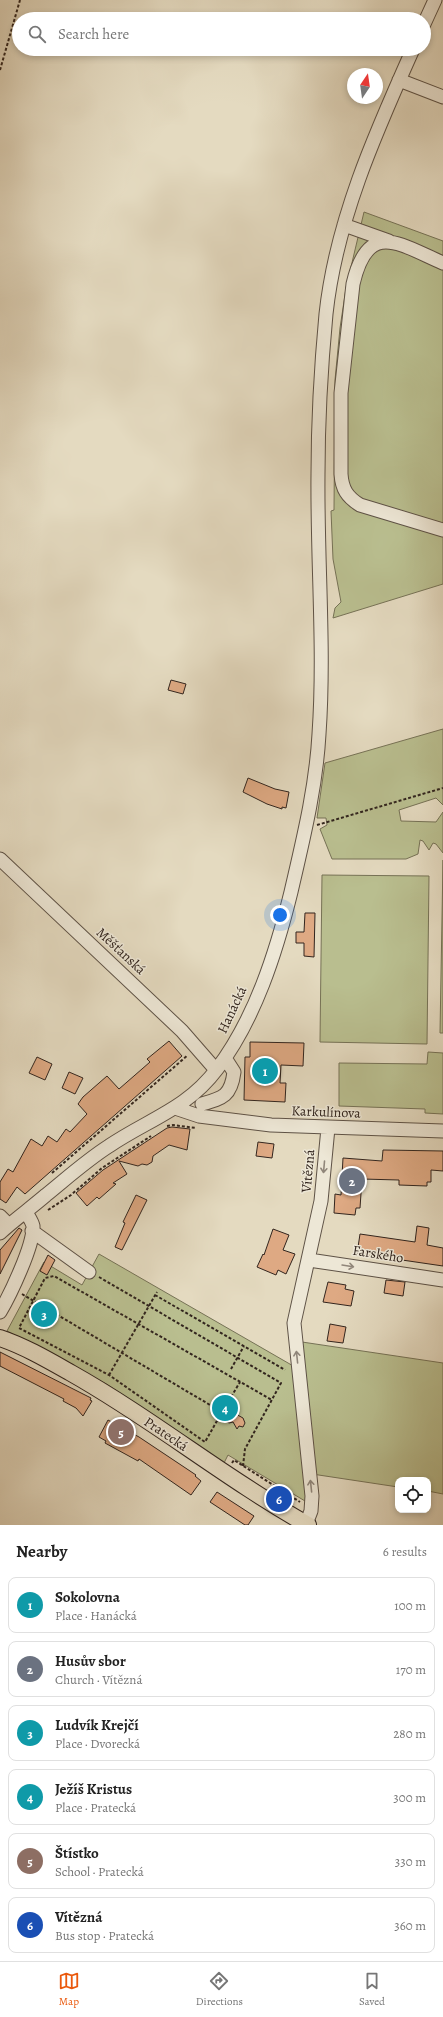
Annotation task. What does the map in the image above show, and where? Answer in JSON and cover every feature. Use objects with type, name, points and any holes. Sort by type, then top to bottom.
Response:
[{"type":"main road","name":"Pratecká","points":[[0,1338],[59,1366],[104,1391],[204,1460],[300,1523]]},
{"type":"street","points":[[430,12],[435,0]]},
{"type":"street","name":"Hanácká","points":[[3,1225],[30,1221],[101,1151],[129,1133],[175,1108],[199,1099],[244,1025],[269,966],[287,908],[306,828],[316,772],[320,735],[321,695],[318,474],[322,366],[329,291],[344,225],[362,174],[410,56]]},
{"type":"street","points":[[399,80],[443,97]]},
{"type":"street","points":[[344,225],[443,263]]},
{"type":"street","points":[[389,241],[378,242],[367,251],[356,271],[352,284],[341,393],[342,485],[351,500],[360,505],[443,530]]},
{"type":"street","name":"Měšťanská","points":[[0,859],[198,1047],[216,1070]]},
{"type":"street","points":[[209,1117],[199,1099],[222,1097],[230,1089],[234,1072],[225,1058]]},
{"type":"street","name":"Karkulínova","points":[[175,1108],[209,1117],[265,1125],[443,1131]]},
{"type":"street","name":"Vítězná","points":[[300,1523],[312,1511],[312,1496],[294,1323],[321,1201],[328,1128]]},
{"type":"street","points":[[0,1312],[19,1275],[30,1221],[89,1272]]},
{"type":"street","name":"Farského","points":[[309,1260],[443,1280]]},
{"type":"path","points":[[17,12],[20,0]]},
{"type":"path","points":[[0,70],[12,28]]},
{"type":"path","points":[[306,828],[443,788]]},
{"type":"path","points":[[50,1175],[198,1047]]},
{"type":"path","points":[[165,1127],[173,1125],[199,1129]]},
{"type":"path","points":[[30,1221],[71,1195],[102,1168],[154,1134]]},
{"type":"path","points":[[89,1272],[281,1383],[245,1449],[243,1466]]},
{"type":"path","points":[[240,1382],[205,1442],[109,1375],[19,1328],[45,1278],[54,1276],[272,1400]]},
{"type":"path","points":[[13,1288],[222,1412]]},
{"type":"path","points":[[109,1375],[156,1294],[285,1370]]},
{"type":"path","points":[[231,1369],[244,1346]]},
{"type":"green space","points":[[364,212],[443,241],[443,584],[333,618],[335,608],[341,602],[333,559],[331,511],[334,510],[335,380],[340,328],[346,288]]},
{"type":"green space","points":[[443,729],[443,805],[436,798],[399,810],[401,821],[436,822],[443,812],[443,853],[436,844],[433,843],[429,850],[423,841],[420,840],[418,854],[406,859],[332,859],[320,829],[327,825],[326,818],[317,818],[325,763]]},
{"type":"green space","points":[[443,860],[443,1033],[440,1033]]},
{"type":"green space","points":[[322,875],[429,876],[427,1044],[320,1042]]},
{"type":"green space","points":[[428,1052],[443,1053],[443,1114],[425,1113],[425,1109],[339,1106],[339,1063],[427,1064]]},
{"type":"green space","points":[[99,1254],[295,1367],[309,1498],[305,1501],[228,1455],[224,1463],[108,1385],[7,1331],[44,1262],[82,1285]]},
{"type":"green space","points":[[302,1342],[443,1363],[443,1494],[431,1492],[431,1477],[395,1477],[395,1487],[312,1474]]},
{"type":"building","points":[[171,680],[186,684],[183,694],[168,690]]},
{"type":"building","points":[[248,778],[275,789],[289,792],[286,808],[282,807],[282,809],[267,804],[243,792]]},
{"type":"building","points":[[305,913],[315,913],[314,957],[304,956],[304,943],[296,943],[296,932],[304,932]]},
{"type":"building","points":[[169,1041],[182,1056],[25,1194],[17,1187],[6,1203],[0,1199],[0,1182],[8,1169],[13,1172],[31,1139],[42,1146],[48,1136],[57,1142],[66,1129],[70,1132],[87,1114],[78,1104],[83,1097],[107,1076],[119,1089],[150,1062],[147,1059]]},
{"type":"building","points":[[250,1042],[304,1043],[303,1066],[281,1065],[280,1083],[286,1083],[285,1102],[244,1100],[245,1057],[250,1057]]},
{"type":"building","points":[[37,1057],[52,1064],[45,1080],[29,1073]]},
{"type":"building","points":[[69,1072],[83,1078],[75,1094],[62,1088]]},
{"type":"building","points":[[172,1127],[190,1129],[187,1150],[169,1145],[153,1156],[152,1162],[147,1165],[142,1164],[138,1166],[119,1161],[127,1174],[113,1183],[116,1184],[99,1199],[97,1197],[87,1206],[76,1193],[103,1170],[167,1128]]},
{"type":"building","points":[[258,1142],[274,1144],[272,1158],[256,1156]]},
{"type":"building","points":[[383,1150],[443,1151],[443,1171],[431,1170],[431,1182],[427,1182],[427,1186],[399,1185],[399,1180],[362,1179],[360,1208],[356,1208],[355,1215],[334,1213],[335,1194],[341,1195],[343,1158],[382,1161]]},
{"type":"building","points":[[136,1195],[147,1200],[122,1250],[115,1247],[125,1223],[123,1222]]},
{"type":"building","points":[[417,1226],[429,1228],[427,1245],[443,1248],[443,1266],[402,1260],[402,1257],[384,1254],[383,1258],[357,1254],[360,1234],[415,1242]]},
{"type":"building","points":[[19,1228],[22,1230],[0,1274],[0,1250]]},
{"type":"building","points":[[273,1229],[289,1235],[283,1250],[295,1254],[286,1274],[278,1270],[276,1275],[257,1267],[263,1254],[264,1255]]},
{"type":"building","points":[[48,1255],[55,1260],[47,1275],[40,1271]]},
{"type":"building","points":[[386,1280],[405,1282],[403,1296],[384,1293]]},
{"type":"building","points":[[328,1282],[346,1285],[345,1289],[354,1291],[351,1306],[323,1302]]},
{"type":"building","points":[[330,1324],[346,1327],[343,1343],[327,1341]]},
{"type":"building","points":[[0,1352],[91,1398],[90,1400],[92,1401],[83,1416],[76,1408],[63,1401],[64,1399],[0,1366]]},
{"type":"building","points":[[223,1407],[243,1418],[245,1423],[243,1427],[239,1426],[237,1429],[233,1422],[229,1423],[220,1417],[225,1409]]},
{"type":"building","points":[[108,1420],[139,1437],[196,1475],[195,1476],[201,1481],[191,1495],[139,1459],[138,1461],[105,1443],[106,1441],[99,1437]]},
{"type":"building","points":[[217,1492],[254,1516],[248,1525],[245,1525],[210,1502]]},
{"type":"place","name":"Sokolovna","points":[[265,1071]]},
{"type":"place","name":"Husův sbor","points":[[352,1181]]},
{"type":"place","name":"Ludvík Krejčí","points":[[44,1314]]},
{"type":"place","name":"Ježíš Kristus","points":[[225,1408]]},
{"type":"place","name":"Štístko","points":[[121,1432]]},
{"type":"place","name":"Vítězná","points":[[279,1499]]}]
